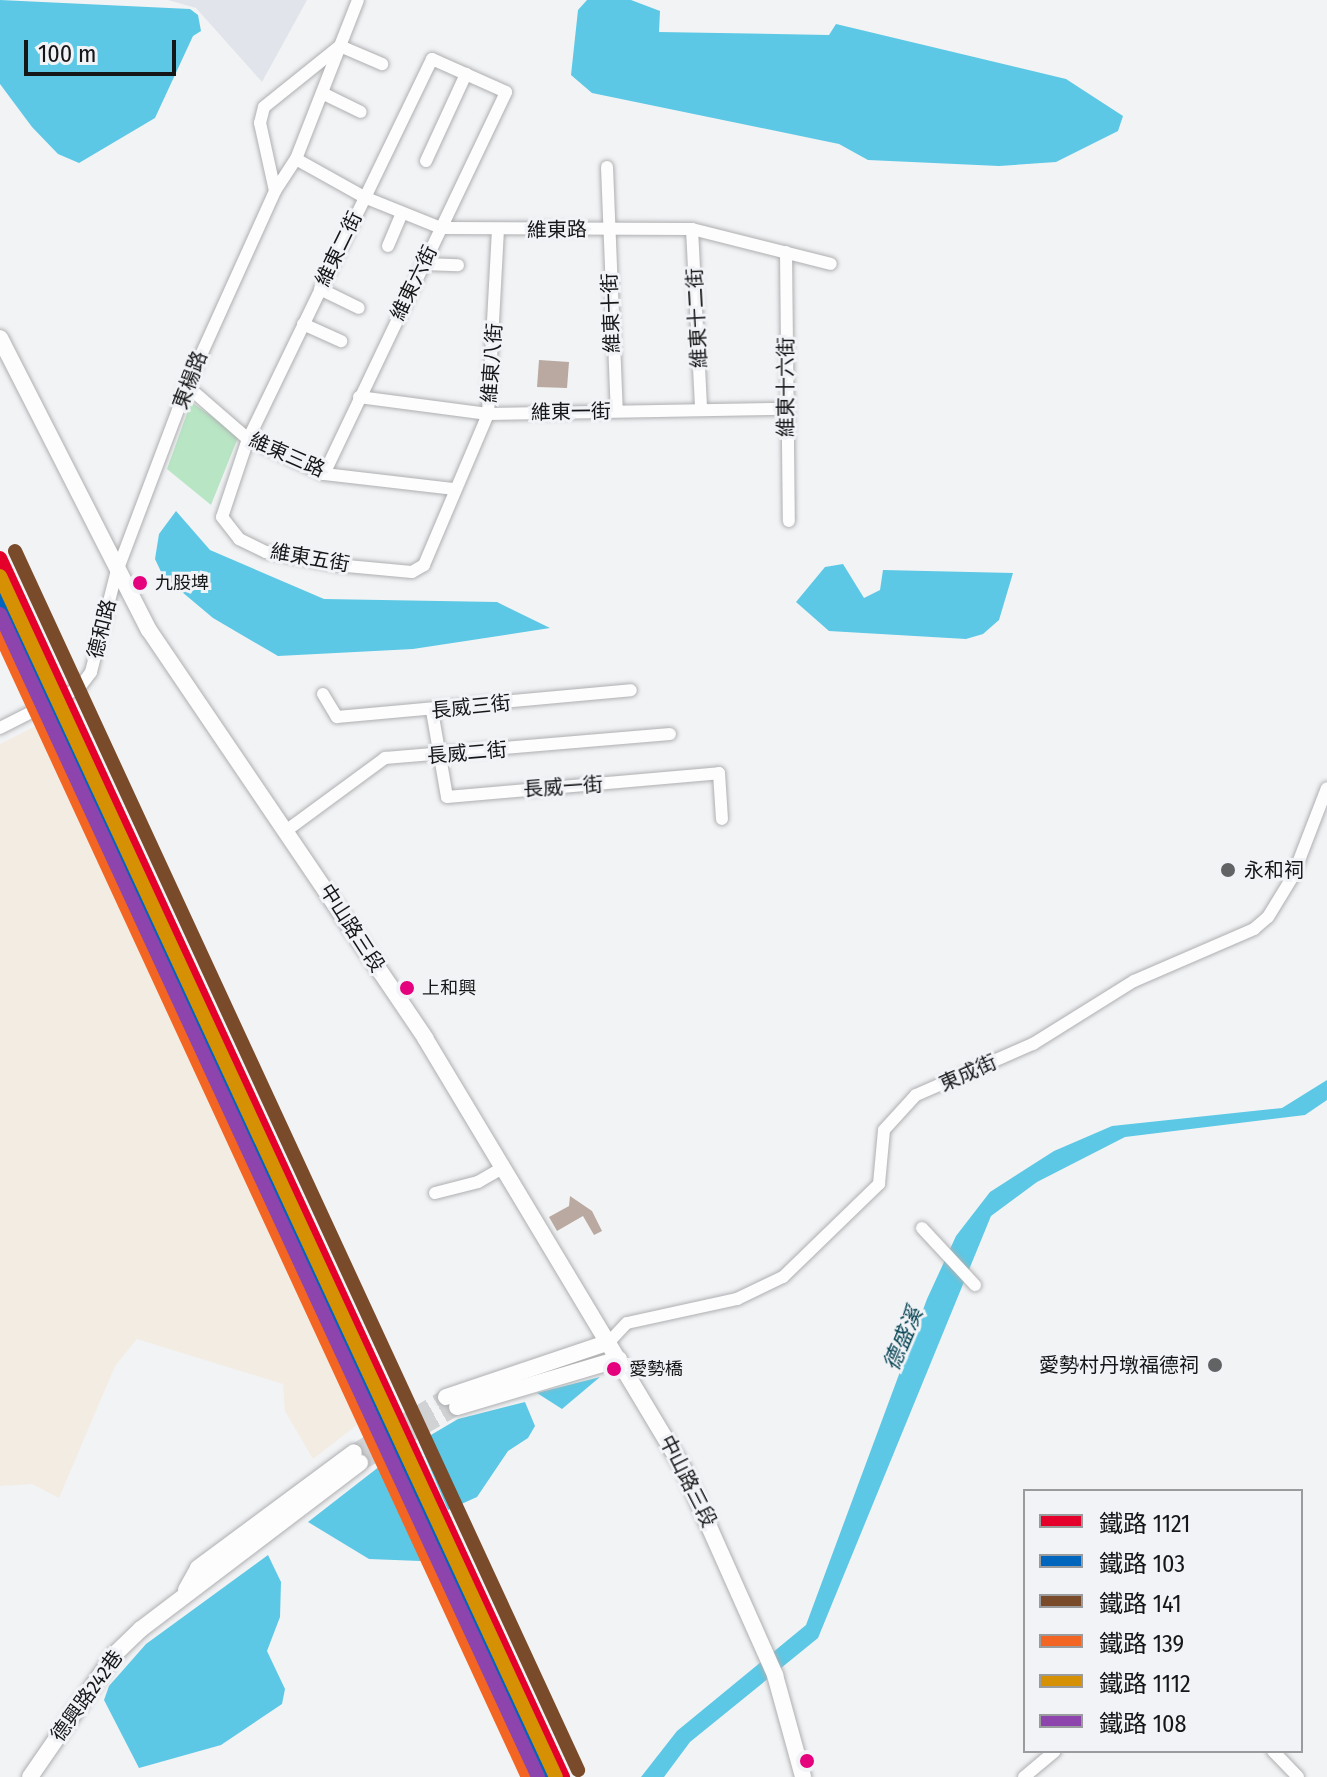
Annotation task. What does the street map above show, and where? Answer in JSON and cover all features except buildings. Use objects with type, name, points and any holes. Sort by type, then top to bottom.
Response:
[{"type":"street","name":"東楊路","points":[[116,574],[187,386],[275,191],[296,159],[358,0]]},
{"type":"street","name":"東楊路","points":[[275,191],[260,123],[264,107],[340,46]]},
{"type":"street","points":[[340,46],[382,64]]},
{"type":"street","name":"維東二街","points":[[222,517],[248,439],[432,59],[506,92]]},
{"type":"street","points":[[426,161],[466,74]]},
{"type":"street","name":"維東六街","points":[[324,474],[506,92]]},
{"type":"street","points":[[322,93],[361,112]]},
{"type":"street","name":"維東路","points":[[296,159],[364,197],[441,228],[692,229],[831,264]]},
{"type":"street","name":"維東十街","points":[[607,167],[617,411]]},
{"type":"street","points":[[388,246],[402,213]]},
{"type":"street","name":"維東十二街","points":[[692,229],[701,407]]},
{"type":"street","name":"維東八街","points":[[412,572],[424,565],[453,489],[488,414],[498,230]]},
{"type":"street","name":"維東十六街","points":[[786,252],[785,409],[789,521]]},
{"type":"street","points":[[424,264],[458,265]]},
{"type":"street","points":[[320,289],[359,308]]},
{"type":"street","points":[[303,324],[341,341]]},
{"type":"street","name":"中山路三段","points":[[0,338],[116,574],[287,830],[504,1167],[689,1478],[775,1675],[803,1777]]},
{"type":"street","name":"維東三路","points":[[187,386],[248,439],[324,474],[453,489]]},
{"type":"street","name":"維東一街","points":[[359,397],[488,414],[701,407],[785,409]]},
{"type":"street","name":"維東五街","points":[[222,517],[239,539],[266,552],[412,572]]},
{"type":"street","name":"德和路","points":[[0,728],[79,688],[91,672],[116,574]]},
{"type":"street","name":"長威三街","points":[[323,694],[337,717],[432,711],[631,690]]},
{"type":"street","name":"長威一街","points":[[432,711],[447,797],[719,773],[722,819]]},
{"type":"street","name":"長威二街","points":[[287,830],[385,758],[441,756],[670,734]]},
{"type":"street","name":"東成街","points":[[609,1342],[627,1323],[737,1299],[783,1277],[879,1184],[884,1130],[916,1095],[1033,1044],[1134,981],[1254,929],[1293,876],[1327,788]]},
{"type":"street","points":[[435,1193],[478,1182],[504,1167]]},
{"type":"street","points":[[922,1228],[972,1282]]},
{"type":"street","points":[[609,1342],[452,1402],[619,1359]]},
{"type":"street","name":"德興路242巷","points":[[30,1777],[115,1654],[186,1590],[198,1568],[357,1458]]},
{"type":"street","points":[[1024,1777],[1053,1753]]},
{"type":"street","points":[[1275,1753],[1298,1777]]},
{"type":"shaded area","points":[[168,0],[307,0],[262,82],[196,8]]},
{"type":"shaded area","points":[[55,716],[370,1398],[353,1409],[362,1421],[313,1459],[285,1411],[283,1384],[137,1339],[115,1366],[59,1498],[32,1484],[0,1486],[0,744]]},
{"type":"green space","points":[[191,402],[239,435],[211,505],[167,469]]},
{"type":"water","points":[[0,0],[190,9],[198,15],[201,31],[193,36],[155,118],[79,163],[58,154],[32,127],[0,84]]},
{"type":"water","points":[[587,0],[631,0],[660,11],[659,32],[829,35],[836,24],[1066,79],[1123,116],[1118,131],[1056,162],[999,166],[868,160],[839,144],[592,93],[571,75],[578,10]]},
{"type":"water","points":[[176,511],[210,550],[324,599],[497,602],[550,628],[413,649],[278,656],[213,618],[163,576],[155,559],[159,534]]},
{"type":"water","points":[[843,564],[864,598],[880,590],[883,570],[1013,573],[999,620],[983,634],[966,639],[829,631],[796,602],[825,567]]},
{"type":"water","points":[[1327,1080],[1327,1100],[1305,1115],[1125,1137],[1037,1182],[991,1216],[818,1638],[690,1742],[664,1777],[641,1777],[677,1731],[806,1625],[927,1299],[956,1236],[990,1192],[1054,1151],[1112,1126],[1282,1108]]},
{"type":"water","points":[[600,1377],[562,1409],[537,1393]]},
{"type":"water","points":[[525,1402],[535,1426],[528,1438],[508,1451],[477,1497],[448,1510],[419,1442],[458,1419]]},
{"type":"water","points":[[389,1459],[433,1554],[420,1561],[369,1559],[308,1522]]},
{"type":"water","points":[[268,1555],[281,1582],[280,1617],[267,1651],[285,1689],[282,1704],[221,1745],[139,1768],[104,1700],[109,1686],[146,1644]]},
{"type":"tunnel","points":[[354,1452],[446,1397]]},
{"type":"tunnel","points":[[360,1463],[457,1407]]},
{"type":"rail line","name":"141","points":[[15,551],[578,1770]]},
{"type":"rail line","name":"1121","points":[[0,558],[563,1777]]},
{"type":"rail line","name":"1112","points":[[0,576],[556,1777]]},
{"type":"rail line","name":"103","points":[[0,596],[545,1777]]},
{"type":"rail line","name":"108","points":[[0,614],[538,1777]]},
{"type":"rail line","name":"139","points":[[0,634],[528,1777]]},
{"type":"place","name":"九股埤","points":[[140,583]]},
{"type":"place","name":"永和祠","points":[[1228,870]]},
{"type":"place","name":"上和興","points":[[407,988]]},
{"type":"place","name":"愛勢村丹墩福德祠","points":[[1215,1365]]},
{"type":"place","name":"愛勢橋","points":[[614,1369]]},
{"type":"water label","name":"德盛溪","points":[[903,1339]]}]
